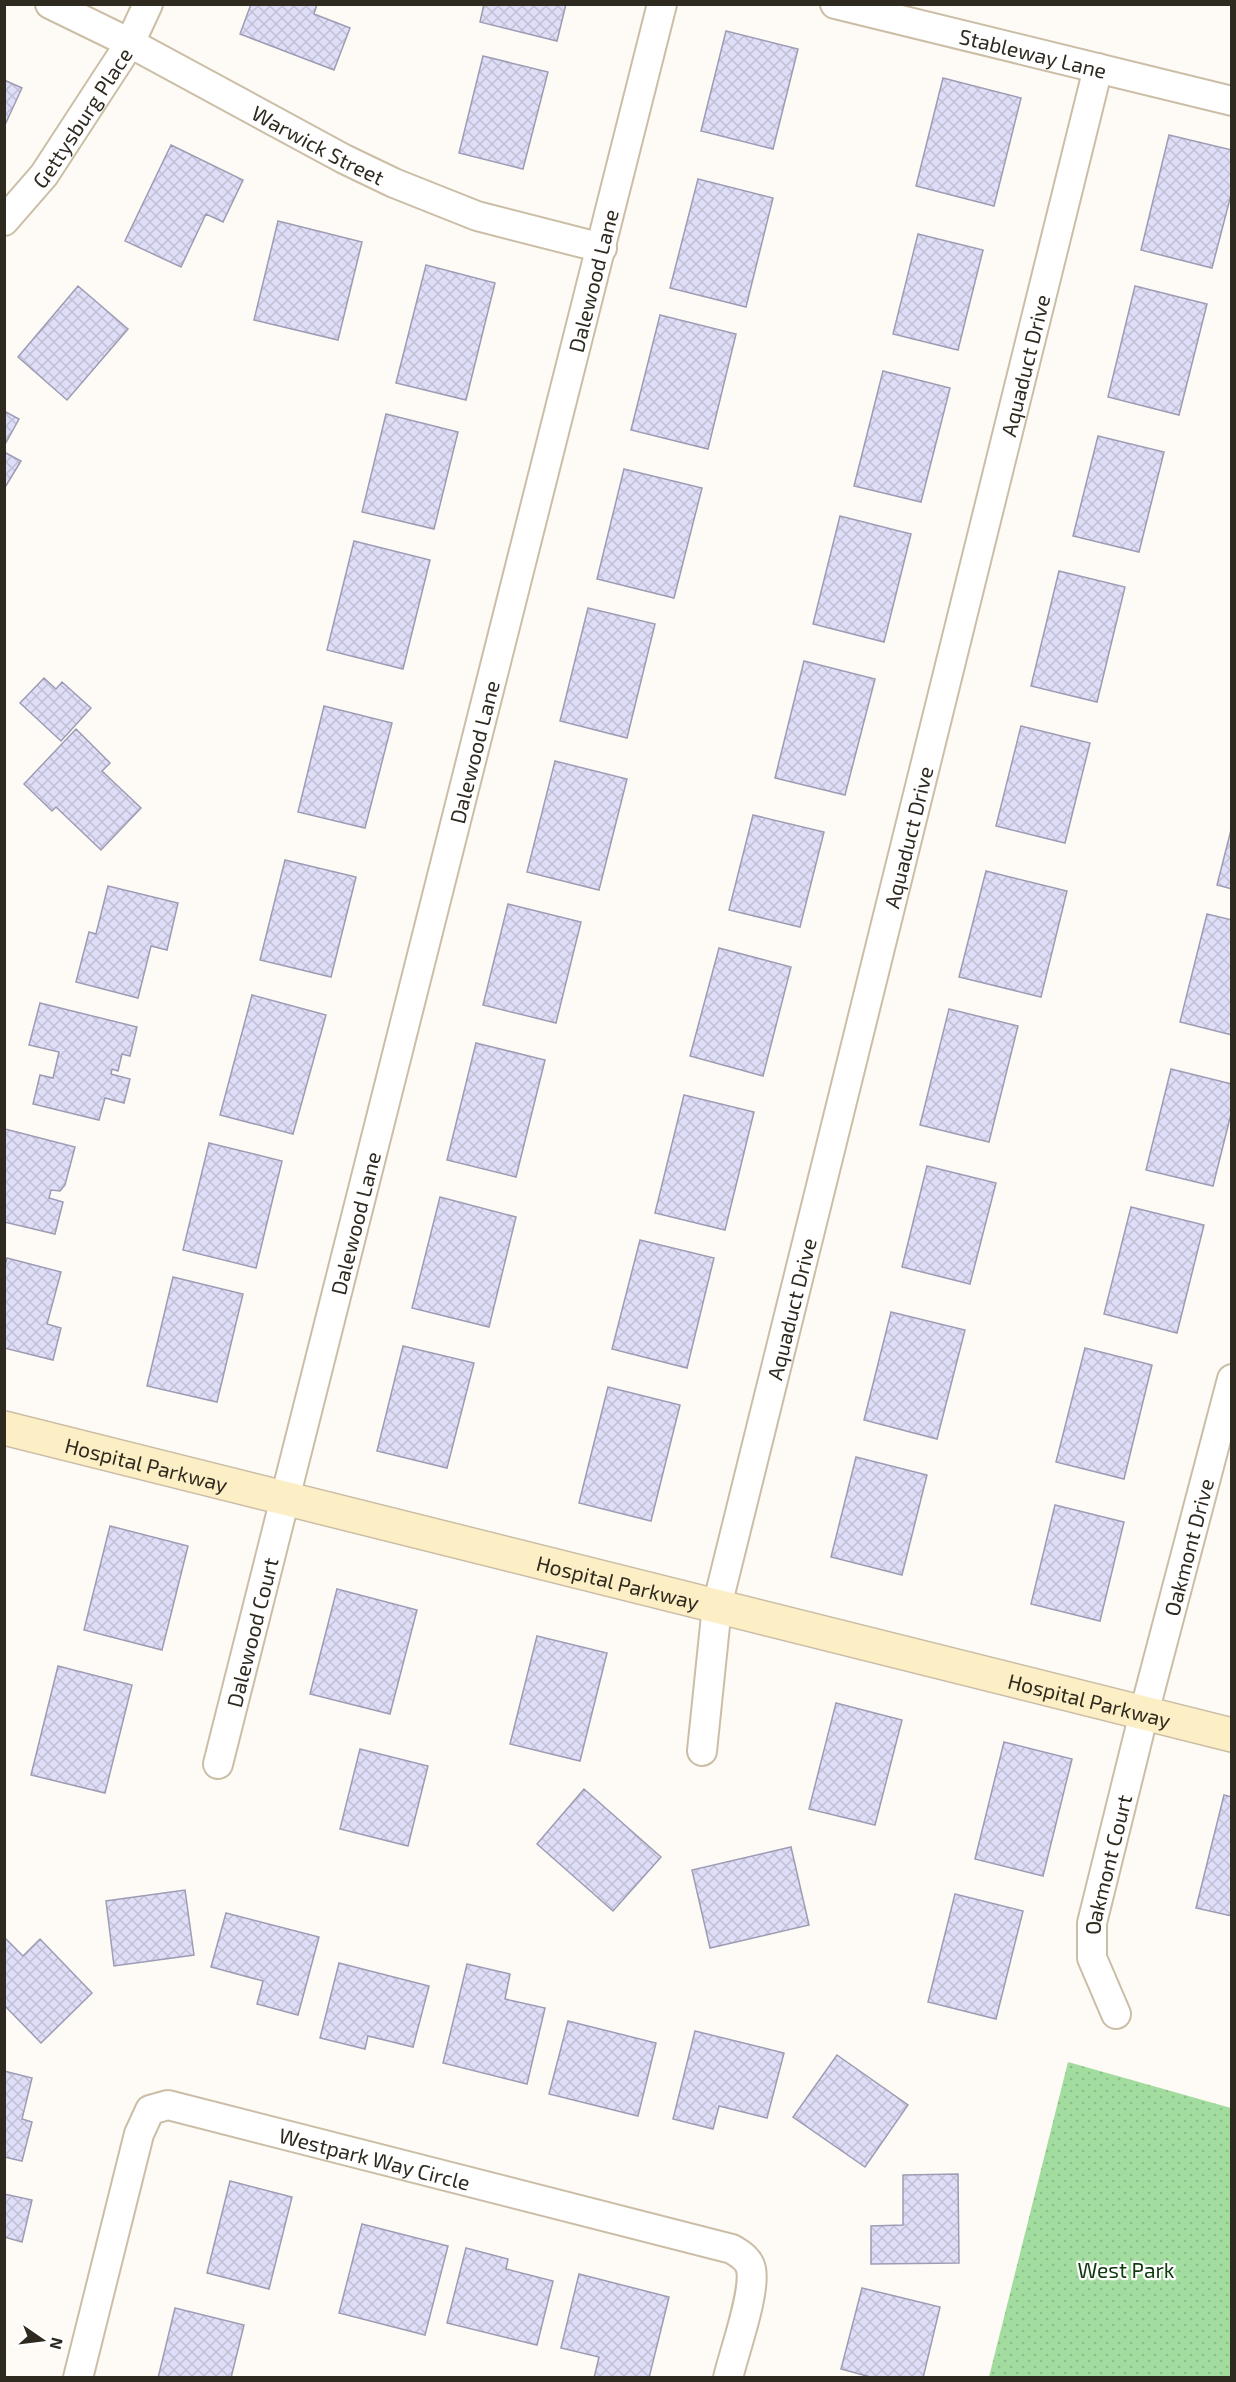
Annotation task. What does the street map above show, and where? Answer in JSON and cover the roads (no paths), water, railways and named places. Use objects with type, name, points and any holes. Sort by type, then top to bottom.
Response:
[{"type":"street","name":"Warwick Street","points":[[50,4],[130,43],[344,159],[394,183],[477,216],[602,249]]},
{"type":"street","name":"Gettysburg Place","points":[[4,221],[44,175],[130,43],[148,4]]},
{"type":"street","name":"Dalewood Lane","points":[[285,1498],[662,4]]},
{"type":"street","name":"Stableway Lane","points":[[835,4],[1232,101]]},
{"type":"street","name":"Aquaduct Drive","points":[[702,1751],[717,1606],[1098,68]]},
{"type":"street","name":"Oakmont Drive","points":[[1144,1713],[1232,1379]]},
{"type":"street","name":"Hospital Parkway","points":[[4,1428],[1232,1735]]},
{"type":"street","name":"Dalewood Court","points":[[218,1764],[285,1498]]},
{"type":"street","name":"Oakmont Court","points":[[1116,2014],[1092,1958],[1092,1923],[1144,1713]]},
{"type":"street","name":"Westpark Way Circle","points":[[78,2378],[139,2134],[150,2110],[168,2105],[732,2249],[746,2258],[751,2268],[751,2288],[728,2378]]},
{"type":"park label","name":"West Park","points":[[1126,2269]]}]
